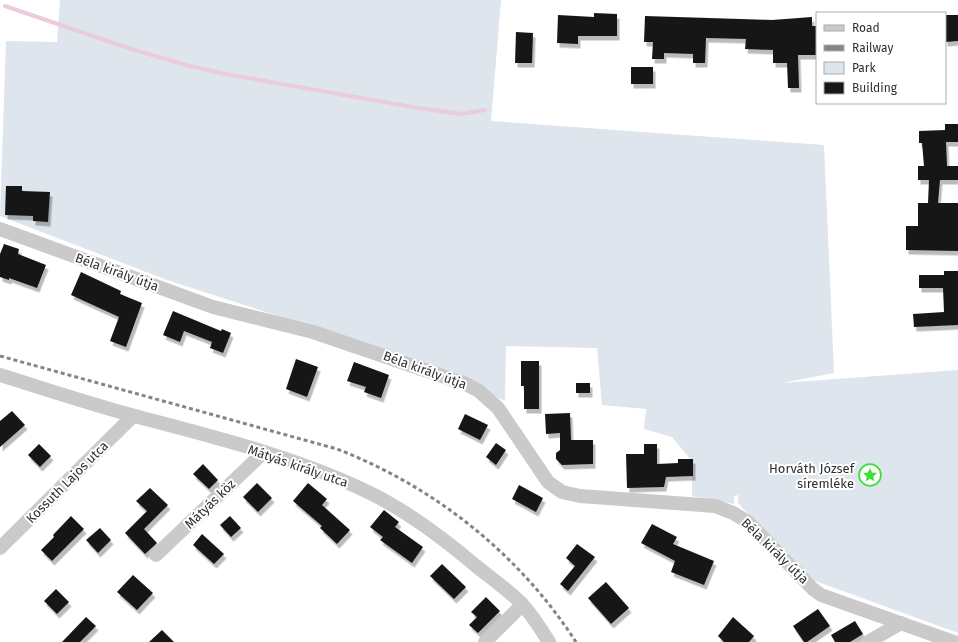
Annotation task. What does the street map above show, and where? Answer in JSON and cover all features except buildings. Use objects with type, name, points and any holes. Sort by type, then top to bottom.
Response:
[{"type":"street","name":"Béla király útja","points":[[0,229],[213,307],[313,332],[466,384],[479,391],[498,408],[548,482],[562,492],[580,496],[715,506],[733,513],[748,522],[813,589],[821,595],[954,642]]},
{"type":"street","name":"Mátyás király utca","points":[[0,375],[133,416],[201,433],[344,481],[402,510],[452,546],[522,605],[549,642]]},
{"type":"street","name":"Kossuth Lajos utca","points":[[0,548],[133,416]]},
{"type":"street","name":"Mátyás köz","points":[[156,555],[263,453]]},
{"type":"street","points":[[485,642],[522,605]]},
{"type":"street","points":[[868,642],[901,623]]},
{"type":"green space","points":[[60,0],[501,0],[491,121],[824,145],[834,373],[782,383],[958,370],[958,633],[807,578],[738,503],[738,495],[734,496],[734,504],[692,496],[692,461],[672,437],[644,429],[646,409],[602,405],[597,348],[506,346],[505,401],[417,361],[167,280],[0,216],[6,41],[57,42]]},
{"type":"waterway","points":[[5,6],[128,48],[186,65],[225,74],[418,108],[462,114],[485,110]]},
{"type":"railway","points":[[0,356],[337,449],[373,465],[408,483],[441,504],[472,527],[501,552],[528,580],[553,610],[576,642]]},
{"type":"place","name":"Horváth József síremléke","points":[[870,475]]}]
